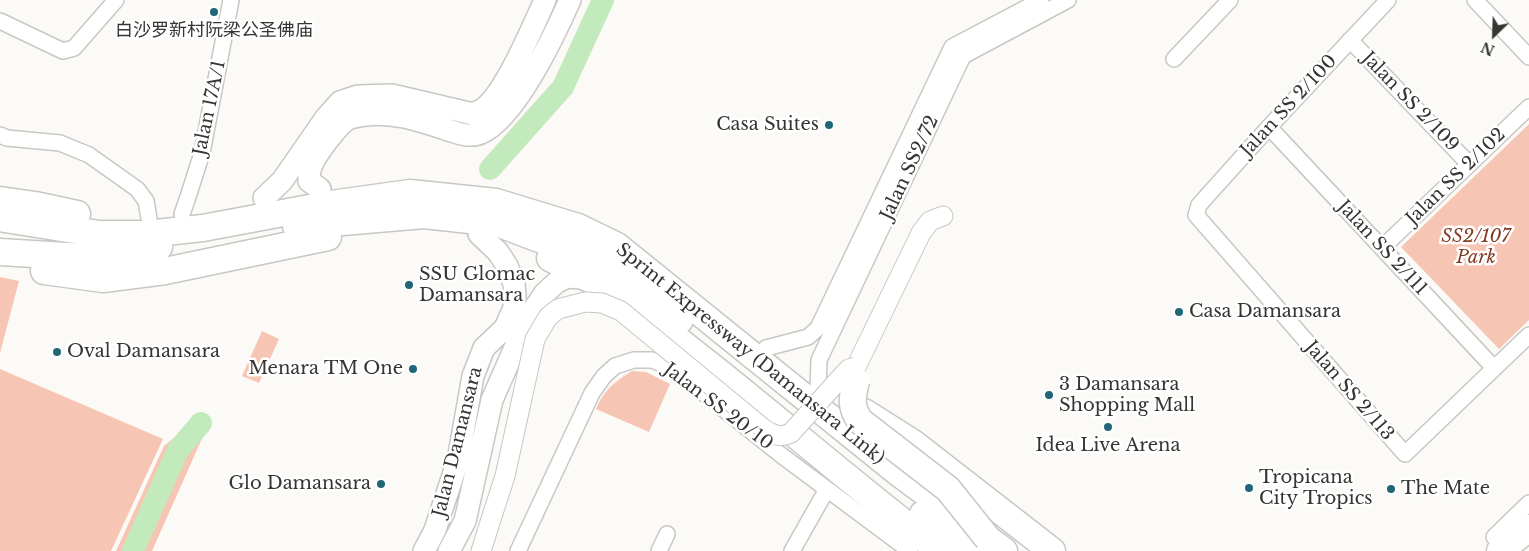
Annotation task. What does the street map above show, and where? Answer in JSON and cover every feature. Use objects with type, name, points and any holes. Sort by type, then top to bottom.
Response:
[{"type":"highway","points":[[0,200],[35,205],[88,217],[149,218],[182,214],[320,189],[352,187],[410,193]]},
{"type":"highway","name":"Sprint Expressway (Damansara Link)","points":[[0,218],[100,234],[146,234],[203,228],[331,204],[410,193],[496,202],[578,227],[617,246],[709,320],[891,478]]},
{"type":"highway","name":"Sprint Expressway (Damansara Link)","points":[[0,252],[83,257],[109,255],[312,224],[424,215],[497,223],[611,266],[891,478],[988,547]]},
{"type":"highway","points":[[0,265],[103,279],[165,271],[343,234],[403,228],[479,234],[504,240],[528,248],[609,289],[666,330],[940,551]]},
{"type":"highway","points":[[0,240],[50,249],[109,255]]},
{"type":"highway","points":[[709,320],[725,322],[766,348],[834,401],[860,409],[913,443],[1052,551]]},
{"type":"highway","points":[[856,366],[857,375],[852,399],[854,412],[860,422],[948,489],[988,547]]},
{"type":"highway","points":[[1501,546],[1529,530]]},
{"type":"main road","points":[[264,198],[282,181],[325,119],[340,102],[358,96],[392,95],[473,114],[485,108],[500,90],[545,0]]},
{"type":"main road","points":[[320,189],[309,182],[309,172],[318,154],[335,131],[348,119],[364,115],[386,114],[412,118],[460,134],[471,135],[479,134],[490,128],[510,107],[534,72],[570,0]]},
{"type":"main road","name":"Jalan Damansara","points":[[424,551],[435,530],[458,460],[473,376],[484,348],[505,328],[514,308],[514,284],[507,266],[498,252],[479,234]]},
{"type":"main road","name":"Jalan Damansara","points":[[449,551],[465,521],[492,400],[528,318],[545,293],[557,282],[568,277],[581,278],[609,289]]},
{"type":"main road","points":[[492,400],[493,381],[507,337],[505,328]]},
{"type":"street","points":[[0,21],[63,51],[74,48],[116,0]]},
{"type":"street","name":"Jalan 17A/1","points":[[182,214],[202,152],[231,0]]},
{"type":"street","name":"Jalan SS2/72","points":[[818,390],[819,360],[963,56],[996,31],[1044,4],[1068,0]]},
{"type":"street","points":[[1174,59],[1230,0]]},
{"type":"street","name":"Jalan SS 2/100","points":[[1196,215],[1200,205],[1269,127],[1388,0]]},
{"type":"street","points":[[1475,0],[1529,57]]},
{"type":"street","name":"Jalan SS2/72","points":[[766,348],[808,337],[818,328],[952,47],[996,31]]},
{"type":"street","name":"Jalan SS 2/109","points":[[1350,40],[1469,164]]},
{"type":"street","name":"Jalan SS 2/102","points":[[1382,248],[1529,107]]},
{"type":"street","name":"Jalan SS 2/111","points":[[1269,127],[1494,368]]},
{"type":"street","points":[[0,135],[8,138],[60,143],[89,155],[137,189],[146,201],[149,218]]},
{"type":"street","name":"Jalan SS 2/113","points":[[1196,215],[1404,454],[1494,368]]},
{"type":"street","points":[[482,551],[505,476],[535,339],[548,317],[558,309],[585,302],[602,303],[621,311],[764,429],[777,436],[787,435],[791,433],[849,369],[856,366],[921,233],[930,221],[942,216]]},
{"type":"street","points":[[1494,368],[1529,335]]},
{"type":"street","name":"Jalan SS 20/10","points":[[518,551],[592,392],[604,376],[615,366],[634,360],[652,360],[672,368],[751,431],[910,551]]},
{"type":"street","points":[[751,431],[769,412]]},
{"type":"street","points":[[792,551],[827,489]]},
{"type":"street","points":[[1501,546],[1529,503]]},
{"type":"street","points":[[659,551],[667,534]]},
{"type":"green space","name":"SS2/107 Park","points":[[1529,124],[1529,320],[1499,349],[1401,247]]},
{"type":"green space","points":[[0,277],[19,281],[0,353]]},
{"type":"green space","points":[[262,331],[279,339],[259,383],[242,376]]},
{"type":"green space","points":[[0,369],[163,439],[111,551],[0,551]]},
{"type":"green space","points":[[632,371],[646,372],[670,384],[649,432],[596,409],[610,387]]},
{"type":"green space","points":[[187,427],[204,434],[152,551],[116,551],[164,446]]},
{"type":"waterway","points":[[490,169],[563,87],[603,0]]},
{"type":"waterway","points":[[133,551],[178,450],[201,423]]},
{"type":"place","name":"白沙罗新村阮梁公圣佛庙","points":[[214,12]]},
{"type":"place","name":"Casa Suites","points":[[829,125]]},
{"type":"place","name":"SSU Glomac Damansara","points":[[409,285]]},
{"type":"place","name":"Casa Damansara","points":[[1179,312]]},
{"type":"place","name":"Oval Damansara","points":[[57,352]]},
{"type":"place","name":"Menara TM One","points":[[413,369]]},
{"type":"place","name":"3 Damansara Shopping Mall","points":[[1049,395]]},
{"type":"place","name":"Idea Live Arena","points":[[1108,427]]},
{"type":"place","name":"Glo Damansara","points":[[381,484]]},
{"type":"place","name":"Tropicana City Tropics","points":[[1249,488]]},
{"type":"place","name":"The Mate","points":[[1391,489]]}]
